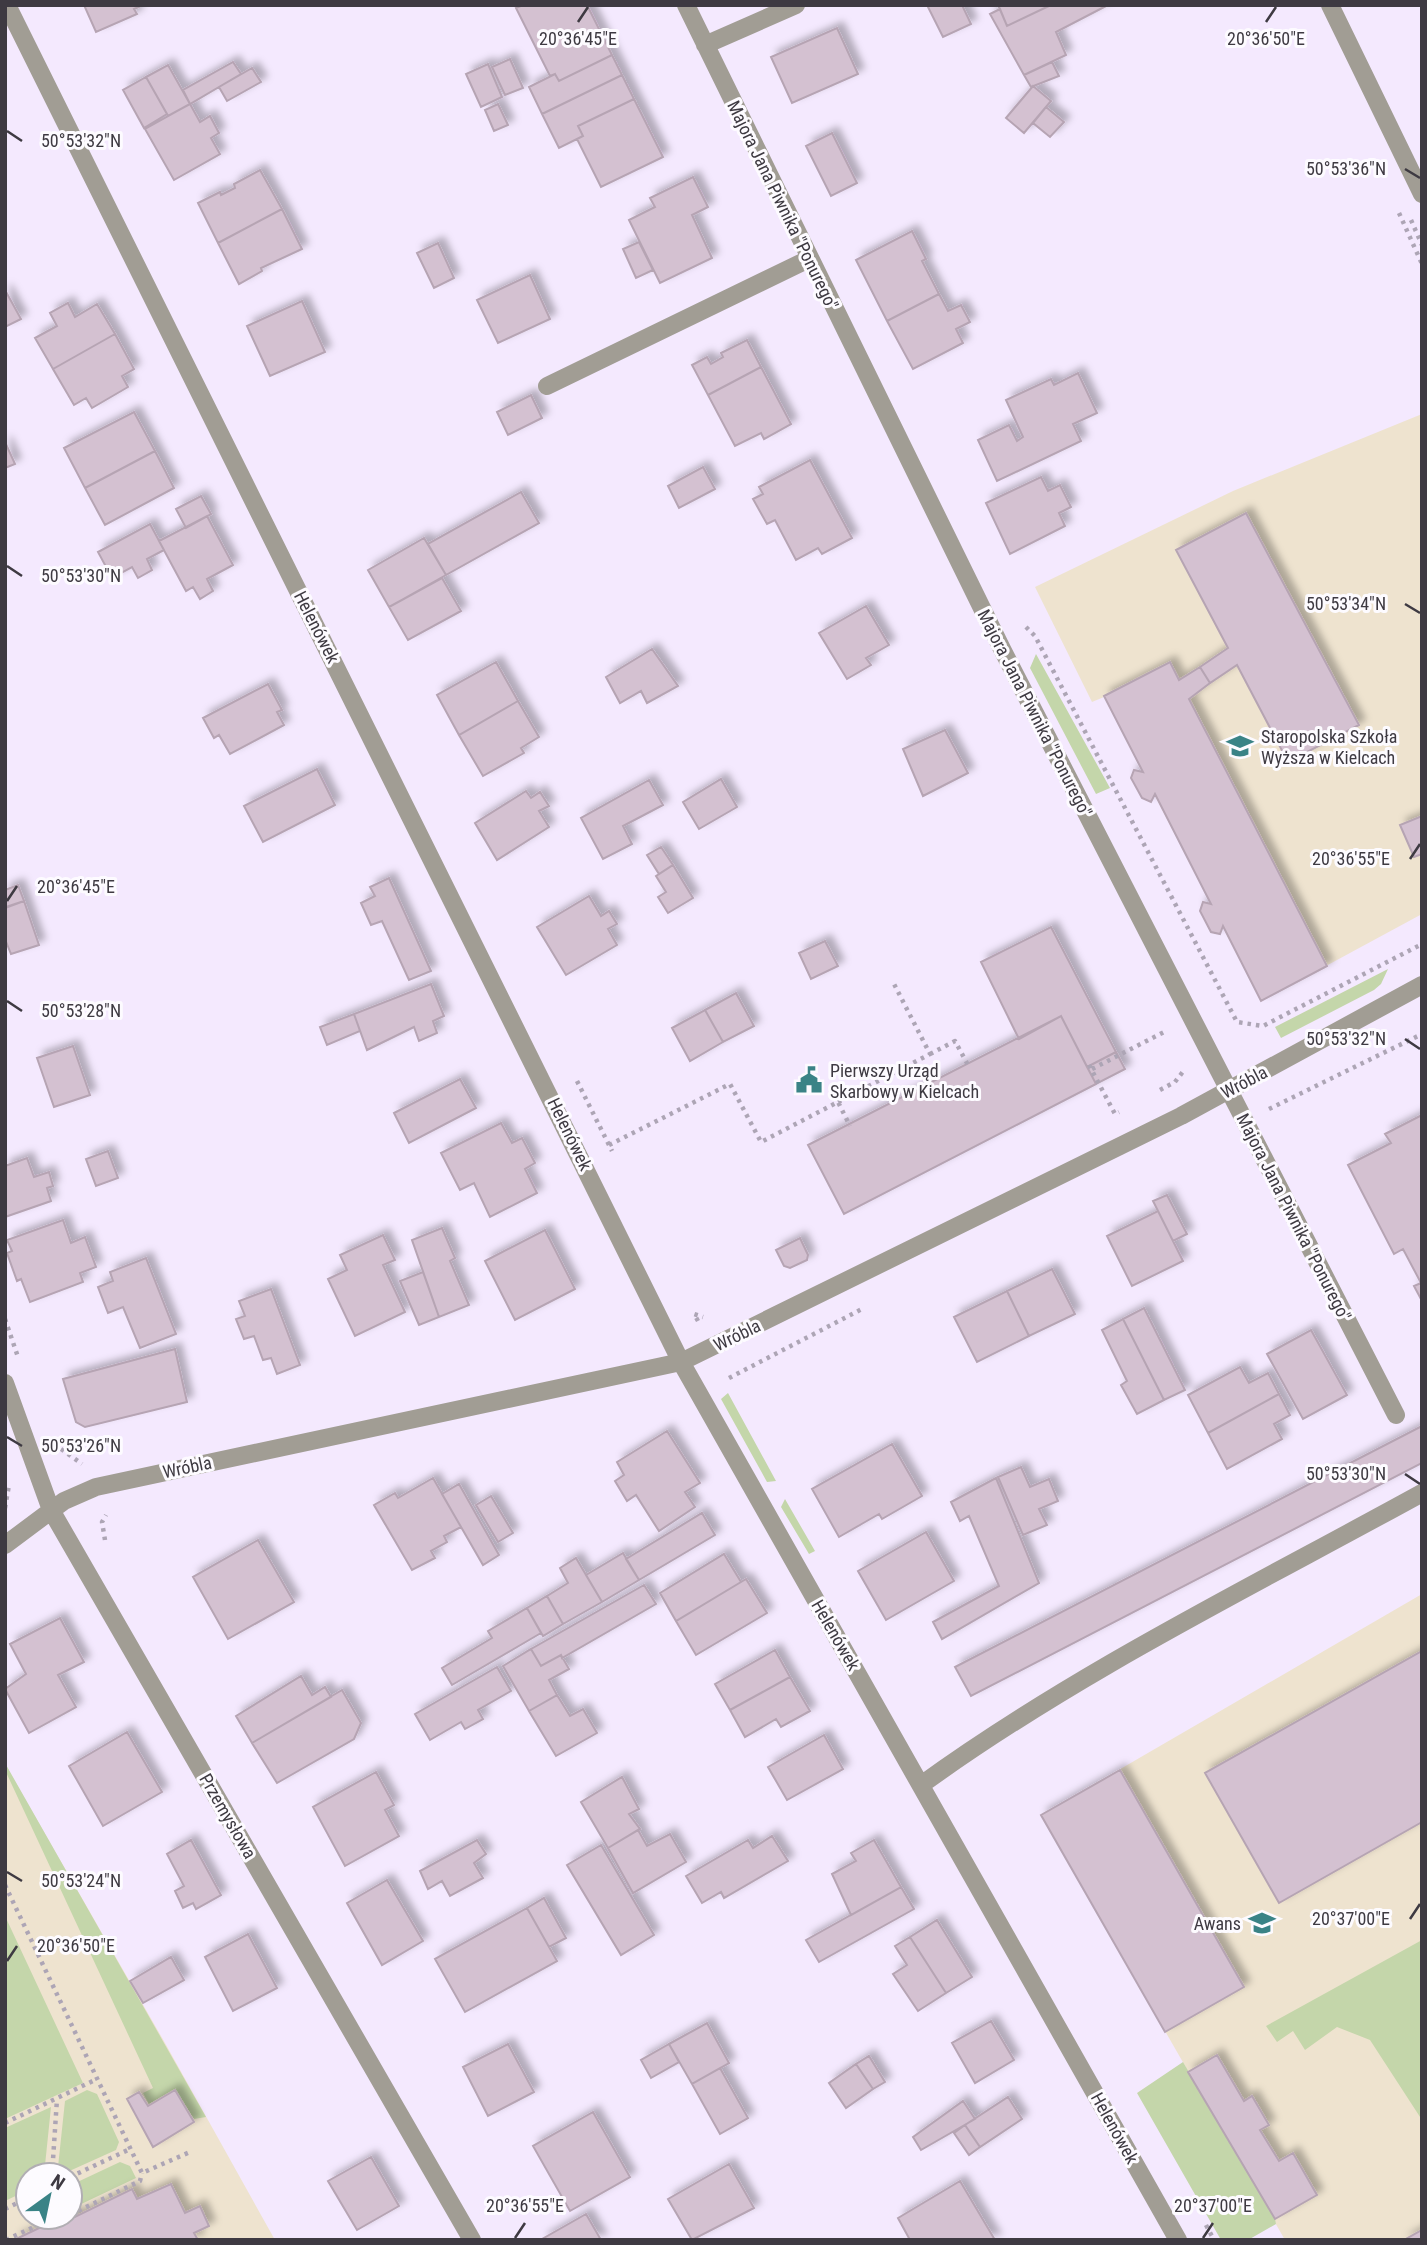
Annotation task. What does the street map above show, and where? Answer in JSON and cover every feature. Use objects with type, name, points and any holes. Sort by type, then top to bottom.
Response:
[{"type":"street","name":"Helenówek","points":[[7,5],[681,1362],[1178,2240]]},
{"type":"street","name":"Majora Jana Piwnika \"Ponurego\"","points":[[686,5],[1002,649],[1396,1415]]},
{"type":"street","points":[[705,45],[796,5]]},
{"type":"street","points":[[1330,5],[1422,194]]},
{"type":"street","points":[[547,386],[809,259]]},
{"type":"street","name":"Wróbla","points":[[5,1545],[51,1510],[96,1487],[681,1362],[1229,1090],[1422,985]]},
{"type":"street","name":"Przemysłowa","points":[[5,1383],[51,1510],[472,2240]]},
{"type":"street","points":[[921,1785],[1040,1707],[1164,1634],[1422,1493]]},
{"type":"path","points":[[1035,636],[1237,1023],[1264,1026],[1422,944]]},
{"type":"path","points":[[893,982],[930,1054]]},
{"type":"path","points":[[1125,1109],[1115,1114],[1091,1067],[1173,1027]]},
{"type":"path","points":[[1264,1112],[1422,1034]]},
{"type":"path","points":[[610,1145],[728,1084],[732,1086],[761,1142],[955,1041],[968,1065]]},
{"type":"path","points":[[1155,1093],[1181,1076],[1187,1061]]},
{"type":"path","points":[[838,1102],[850,1126]]},
{"type":"path","points":[[79,1459],[93,1456]]},
{"type":"path","points":[[5,1508],[8,1480]]},
{"type":"path","points":[[5,1885],[142,2173],[140,2181],[84,2208]]},
{"type":"path","points":[[5,2123],[97,2079]]},
{"type":"path","points":[[53,2161],[57,2099]]},
{"type":"path","points":[[84,2171],[130,2149]]},
{"type":"path","points":[[142,2173],[190,2152]]},
{"type":"path","points":[[6,2240],[25,2231]]},
{"type":"shaded area","points":[[1422,414],[1422,914],[1261,1001],[1104,697],[1092,702],[1035,587],[1233,491]]},
{"type":"shaded area","name":"Awans","points":[[1422,1594],[1422,2240],[1285,2240],[1041,1815]]},
{"type":"shaded area","points":[[5,1764],[165,2043],[275,2240],[5,2240]]},
{"type":"green space","points":[[1036,654],[1110,788],[1096,794],[1030,668]]},
{"type":"green space","points":[[1388,969],[1381,984],[1374,990],[1281,1038],[1275,1027]]},
{"type":"green space","points":[[728,1393],[776,1481],[767,1482],[721,1399]]},
{"type":"green space","points":[[785,1499],[815,1551],[809,1554],[781,1507]]},
{"type":"green space","points":[[5,1763],[206,2117],[194,2119],[175,2089],[149,2104],[143,2093],[153,2088],[5,1770]]},
{"type":"green space","points":[[5,1916],[83,2083],[5,2119]]},
{"type":"green space","points":[[1422,1940],[1422,2120],[1370,2040],[1337,2027],[1305,2050],[1293,2031],[1277,2042],[1266,2026]]},
{"type":"green space","points":[[1183,2062],[1275,2219],[1276,2224],[1248,2240],[1221,2240],[1137,2093]]},
{"type":"green space","points":[[87,2090],[97,2094],[119,2142],[116,2150],[84,2164],[84,2161],[59,2161],[65,2101]]},
{"type":"green space","points":[[51,2107],[45,2161],[14,2161],[14,2197],[5,2201],[5,2128]]},
{"type":"green space","points":[[120,2162],[130,2166],[136,2178],[84,2203],[84,2179]]},
{"type":"building","points":[[84,5],[143,5],[134,9],[137,14],[96,32]]},
{"type":"building","points":[[523,5],[587,5],[612,55],[559,81],[555,74],[550,76],[516,8]]},
{"type":"building","points":[[927,5],[962,5],[971,24],[943,37]]},
{"type":"building","points":[[998,5],[1051,5],[1007,26]]},
{"type":"building","points":[[1051,5],[1108,5],[1056,32],[1066,55],[1024,75],[990,14],[1000,9],[1007,26]]},
{"type":"building","points":[[837,28],[858,74],[792,103],[771,57]]},
{"type":"building","points":[[612,55],[622,75],[542,114],[529,87],[555,74],[559,81]]},
{"type":"building","points":[[510,59],[523,88],[505,95],[492,67]]},
{"type":"building","points":[[233,62],[241,74],[190,104],[183,90]]},
{"type":"building","points":[[1052,62],[1059,76],[1031,87],[1024,75]]},
{"type":"building","points":[[488,64],[502,97],[481,107],[466,74]]},
{"type":"building","points":[[168,65],[190,104],[168,116],[146,77]]},
{"type":"building","points":[[252,68],[261,82],[227,101],[219,87]]},
{"type":"building","points":[[622,75],[634,99],[578,126],[583,136],[559,148],[542,114]]},
{"type":"building","points":[[146,77],[167,114],[144,128],[123,90]]},
{"type":"building","points":[[1033,86],[1051,101],[1024,133],[1006,118]]},
{"type":"building","points":[[634,99],[663,157],[601,187],[577,139],[583,136],[578,126]]},
{"type":"building","points":[[190,104],[200,122],[210,116],[219,133],[211,138],[220,154],[174,180],[145,129]]},
{"type":"building","points":[[498,104],[508,125],[494,131],[485,110]]},
{"type":"building","points":[[1046,107],[1064,122],[1050,137],[1033,123]]},
{"type":"building","points":[[832,133],[857,183],[831,196],[806,146]]},
{"type":"building","points":[[260,170],[282,209],[218,243],[198,203],[235,188],[234,184]]},
{"type":"building","points":[[693,177],[708,207],[692,215],[712,258],[660,283],[629,220],[655,207],[650,198]]},
{"type":"building","points":[[282,209],[302,249],[261,268],[262,271],[239,284],[218,243]]},
{"type":"building","points":[[912,231],[926,259],[922,261],[939,294],[887,321],[856,260]]},
{"type":"building","points":[[639,242],[653,270],[636,278],[623,249]]},
{"type":"building","points":[[438,243],[454,278],[434,288],[417,253]]},
{"type":"building","points":[[530,275],[550,319],[498,343],[477,300]]},
{"type":"building","points":[[5,290],[21,319],[5,327]]},
{"type":"building","points":[[939,294],[948,311],[961,305],[970,322],[956,329],[963,343],[913,369],[887,321]]},
{"type":"building","points":[[302,301],[325,352],[270,376],[247,326]]},
{"type":"building","points":[[68,303],[75,317],[97,304],[115,334],[53,369],[35,338],[57,326],[50,313]]},
{"type":"building","points":[[115,334],[134,369],[122,376],[128,387],[92,408],[86,398],[74,405],[53,369]]},
{"type":"building","points":[[747,340],[761,367],[708,395],[692,365],[707,357],[711,364],[723,357],[721,353]]},
{"type":"building","points":[[761,367],[791,424],[764,439],[761,433],[735,446],[708,395]]},
{"type":"building","points":[[1078,373],[1097,413],[1073,424],[1081,441],[997,481],[978,440],[1009,425],[1017,441],[1023,437],[1006,400],[1051,379],[1054,385]]},
{"type":"building","points":[[531,395],[542,418],[508,435],[497,412]]},
{"type":"building","points":[[134,412],[155,451],[85,488],[64,448]]},
{"type":"building","points":[[5,442],[15,464],[5,468]]},
{"type":"building","points":[[155,451],[174,488],[105,525],[85,488]]},
{"type":"building","points":[[810,460],[852,538],[822,554],[818,548],[796,560],[775,520],[767,524],[753,499],[763,494],[759,487]]},
{"type":"building","points":[[703,467],[715,489],[679,508],[668,486]]},
{"type":"building","points":[[1041,477],[1048,491],[1060,485],[1071,507],[1059,513],[1065,526],[1010,554],[986,503]]},
{"type":"building","points":[[521,492],[539,523],[446,575],[428,544]]},
{"type":"building","points":[[201,496],[211,514],[186,528],[176,509]]},
{"type":"building","points":[[1246,513],[1359,725],[1288,762],[1237,665],[1210,683],[1200,667],[1228,648],[1176,550]]},
{"type":"building","points":[[207,516],[233,565],[207,579],[213,591],[200,599],[193,587],[186,591],[159,541]]},
{"type":"building","points":[[150,524],[164,550],[147,559],[152,570],[138,578],[132,567],[112,578],[98,552]]},
{"type":"building","points":[[424,538],[446,575],[389,607],[368,570]]},
{"type":"building","points":[[442,578],[461,611],[408,640],[389,607]]},
{"type":"building","points":[[866,606],[889,645],[866,658],[871,665],[847,679],[819,633]]},
{"type":"building","points":[[652,649],[678,686],[647,703],[641,691],[620,703],[606,677]]},
{"type":"building","points":[[496,662],[518,701],[459,735],[437,695]]},
{"type":"building","points":[[1170,662],[1179,680],[1200,667],[1210,683],[1189,699],[1327,966],[1261,1001],[1223,926],[1220,934],[1211,932],[1200,911],[1203,902],[1211,904],[1155,794],[1151,802],[1142,798],[1131,778],[1134,770],[1143,772],[1104,696]]},
{"type":"building","points":[[268,684],[282,710],[277,712],[284,725],[230,754],[219,735],[214,738],[203,718]]},
{"type":"building","points":[[518,701],[539,737],[521,748],[524,753],[483,776],[459,735]]},
{"type":"building","points":[[945,730],[968,773],[923,796],[903,749]]},
{"type":"building","points":[[317,769],[335,805],[263,842],[244,806]]},
{"type":"building","points":[[721,779],[737,807],[699,829],[683,802]]},
{"type":"building","points":[[649,780],[663,805],[623,826],[632,844],[603,859],[581,818]]},
{"type":"building","points":[[526,791],[531,798],[540,792],[549,806],[539,811],[549,827],[497,860],[475,823]]},
{"type":"building","points":[[1422,816],[1422,854],[1414,857],[1400,825]]},
{"type":"building","points":[[661,847],[673,865],[659,874],[647,855]]},
{"type":"building","points":[[673,865],[693,898],[668,913],[658,897],[666,892],[656,876]]},
{"type":"building","points":[[389,878],[431,971],[409,980],[382,921],[371,925],[361,903],[375,896],[370,887]]},
{"type":"building","points":[[18,885],[24,901],[6,907],[5,890]]},
{"type":"building","points":[[589,896],[601,916],[609,911],[617,924],[608,929],[617,945],[566,975],[537,927]]},
{"type":"building","points":[[24,901],[39,945],[11,954],[5,939],[5,908]]},
{"type":"building","points":[[1051,927],[1116,1052],[1087,1067],[1061,1016],[1019,1039],[981,962]]},
{"type":"building","points":[[825,941],[838,966],[811,979],[799,953]]},
{"type":"building","points":[[431,984],[444,1016],[433,1021],[437,1033],[419,1041],[414,1027],[367,1050],[354,1014]]},
{"type":"building","points":[[736,993],[754,1026],[723,1042],[705,1010]]},
{"type":"building","points":[[705,1010],[723,1042],[690,1061],[672,1028]]},
{"type":"building","points":[[354,1014],[360,1031],[327,1045],[320,1027]]},
{"type":"building","points":[[1061,1016],[1096,1084],[844,1214],[808,1145]]},
{"type":"building","points":[[73,1046],[90,1095],[54,1107],[37,1058]]},
{"type":"building","points":[[1116,1052],[1125,1069],[1096,1084],[1087,1067]]},
{"type":"building","points":[[460,1079],[476,1108],[409,1143],[394,1113]]},
{"type":"building","points":[[1422,1115],[1422,1301],[1414,1286],[1421,1283],[1403,1249],[1394,1254],[1348,1165],[1391,1143],[1385,1134]]},
{"type":"building","points":[[501,1123],[512,1143],[522,1138],[535,1163],[525,1169],[537,1193],[490,1217],[474,1183],[460,1190],[441,1153]]},
{"type":"building","points":[[108,1151],[118,1178],[96,1186],[86,1159]]},
{"type":"building","points":[[27,1158],[34,1177],[49,1172],[53,1186],[47,1188],[51,1201],[5,1217],[5,1166]]},
{"type":"building","points":[[1167,1195],[1187,1234],[1173,1241],[1153,1201]]},
{"type":"building","points":[[1158,1211],[1183,1261],[1132,1286],[1107,1236]]},
{"type":"building","points":[[63,1220],[71,1243],[85,1237],[96,1267],[80,1273],[83,1282],[30,1302],[21,1279],[17,1281],[7,1253],[12,1251],[7,1240]]},
{"type":"building","points":[[442,1228],[455,1258],[450,1261],[469,1305],[439,1317],[412,1240]]},
{"type":"building","points":[[545,1230],[575,1289],[515,1320],[485,1261]]},
{"type":"building","points":[[383,1235],[395,1260],[383,1265],[405,1312],[355,1336],[328,1279],[347,1270],[340,1255]]},
{"type":"building","points":[[800,1238],[808,1255],[807,1260],[790,1268],[784,1266],[776,1250]]},
{"type":"building","points":[[146,1258],[176,1334],[140,1348],[123,1307],[108,1313],[98,1287],[113,1281],[110,1272]]},
{"type":"building","points":[[1052,1269],[1075,1314],[1029,1336],[1007,1291]]},
{"type":"building","points":[[423,1272],[439,1317],[419,1325],[400,1281]]},
{"type":"building","points":[[271,1289],[300,1365],[277,1374],[271,1358],[263,1360],[254,1336],[244,1339],[236,1319],[245,1316],[239,1301]]},
{"type":"building","points":[[1007,1291],[1029,1336],[977,1362],[954,1317]]},
{"type":"building","points":[[1144,1308],[1185,1390],[1164,1400],[1123,1319]]},
{"type":"building","points":[[1123,1319],[1164,1400],[1137,1414],[1121,1385],[1127,1381],[1102,1330]]},
{"type":"building","points":[[1311,1330],[1347,1395],[1303,1419],[1267,1354]]},
{"type":"building","points":[[175,1349],[187,1402],[85,1427],[76,1422],[63,1379]]},
{"type":"building","points":[[1240,1367],[1249,1383],[1268,1373],[1279,1394],[1208,1433],[1188,1395]]},
{"type":"building","points":[[1279,1394],[1290,1415],[1274,1424],[1282,1439],[1227,1469],[1208,1433]]},
{"type":"building","points":[[1422,1426],[1422,1463],[971,1696],[955,1667]]},
{"type":"building","points":[[667,1431],[700,1483],[685,1492],[695,1507],[659,1531],[636,1495],[627,1501],[615,1481],[624,1475],[617,1462]]},
{"type":"building","points":[[892,1444],[922,1496],[882,1519],[879,1514],[839,1537],[812,1489]]},
{"type":"building","points":[[1021,1467],[1030,1487],[1049,1479],[1058,1501],[1039,1509],[1047,1525],[1023,1535],[998,1477]]},
{"type":"building","points":[[433,1478],[461,1527],[444,1536],[447,1542],[431,1551],[435,1558],[412,1570],[374,1505],[395,1493],[398,1498]]},
{"type":"building","points":[[996,1478],[1039,1583],[942,1639],[933,1622],[999,1586],[969,1516],[960,1521],[951,1502]]},
{"type":"building","points":[[459,1484],[499,1555],[483,1565],[442,1494]]},
{"type":"building","points":[[491,1496],[513,1533],[498,1542],[476,1505]]},
{"type":"building","points":[[702,1513],[715,1535],[639,1580],[626,1559]]},
{"type":"building","points":[[926,1532],[954,1581],[886,1620],[858,1571]]},
{"type":"building","points":[[258,1540],[294,1602],[228,1639],[193,1577]]},
{"type":"building","points":[[623,1553],[639,1580],[602,1602],[586,1575]]},
{"type":"building","points":[[724,1554],[741,1582],[676,1621],[660,1593]]},
{"type":"building","points":[[576,1558],[602,1602],[563,1624],[547,1596],[568,1583],[560,1568]]},
{"type":"building","points":[[746,1579],[767,1613],[696,1655],[676,1621]]},
{"type":"building","points":[[644,1585],[656,1604],[562,1658],[561,1655],[541,1666],[531,1649]]},
{"type":"building","points":[[547,1596],[563,1624],[543,1636],[527,1608]]},
{"type":"building","points":[[527,1608],[541,1633],[452,1685],[442,1668],[492,1638],[488,1631]]},
{"type":"building","points":[[60,1618],[84,1662],[58,1675],[76,1707],[29,1733],[5,1689],[26,1674],[10,1644]]},
{"type":"building","points":[[531,1649],[541,1666],[561,1655],[569,1669],[549,1680],[557,1695],[529,1711],[503,1666]]},
{"type":"building","points":[[775,1650],[790,1677],[730,1710],[715,1684]]},
{"type":"building","points":[[1422,1651],[1422,1822],[1279,1903],[1205,1773]]},
{"type":"building","points":[[497,1667],[511,1691],[478,1710],[483,1719],[465,1729],[461,1722],[430,1740],[415,1714]]},
{"type":"building","points":[[301,1676],[312,1695],[325,1687],[331,1697],[252,1743],[236,1716]]},
{"type":"building","points":[[790,1677],[810,1711],[781,1727],[776,1719],[745,1737],[730,1710]]},
{"type":"building","points":[[342,1690],[361,1723],[354,1739],[277,1783],[252,1743]]},
{"type":"building","points":[[557,1695],[570,1716],[583,1709],[597,1733],[556,1756],[529,1711]]},
{"type":"building","points":[[127,1732],[162,1792],[103,1826],[69,1766]]},
{"type":"building","points":[[824,1735],[843,1769],[787,1800],[768,1767]]},
{"type":"building","points":[[1120,1770],[1244,1987],[1165,2032],[1041,1815]]},
{"type":"building","points":[[376,1772],[394,1805],[385,1810],[399,1836],[345,1866],[313,1807]]},
{"type":"building","points":[[622,1777],[639,1809],[629,1814],[640,1829],[608,1848],[581,1802]]},
{"type":"building","points":[[638,1830],[647,1846],[670,1834],[686,1862],[633,1893],[608,1848]]},
{"type":"building","points":[[772,1836],[788,1861],[724,1898],[721,1892],[702,1903],[686,1876],[748,1840],[753,1848]]},
{"type":"building","points":[[191,1840],[221,1895],[196,1909],[193,1903],[183,1908],[175,1891],[184,1886],[167,1854]]},
{"type":"building","points":[[477,1840],[486,1854],[474,1863],[483,1878],[450,1896],[442,1881],[428,1889],[420,1871]]},
{"type":"building","points":[[874,1840],[901,1887],[851,1915],[832,1874],[856,1861],[851,1853]]},
{"type":"building","points":[[601,1845],[654,1935],[621,1955],[567,1865]]},
{"type":"building","points":[[387,1880],[423,1941],[382,1965],[347,1903]]},
{"type":"building","points":[[901,1887],[914,1909],[819,1962],[806,1940]]},
{"type":"building","points":[[544,1898],[566,1938],[549,1947],[527,1908]]},
{"type":"building","points":[[527,1908],[557,1961],[465,2012],[435,1959]]},
{"type":"building","points":[[937,1920],[972,1977],[946,1993],[910,1937]]},
{"type":"building","points":[[248,1934],[277,1988],[233,2011],[205,1957]]},
{"type":"building","points":[[910,1937],[946,1993],[918,2011],[893,1974],[907,1965],[895,1946]]},
{"type":"building","points":[[171,1957],[184,1980],[143,2003],[130,1981]]},
{"type":"building","points":[[991,2021],[1014,2060],[975,2083],[952,2043]]},
{"type":"building","points":[[707,2023],[729,2063],[692,2084],[669,2044]]},
{"type":"building","points":[[508,2044],[534,2092],[488,2116],[463,2067]]},
{"type":"building","points":[[669,2044],[679,2062],[651,2078],[641,2060]]},
{"type":"building","points":[[1217,2055],[1244,2101],[1252,2096],[1269,2125],[1260,2130],[1279,2161],[1293,2153],[1317,2195],[1275,2219],[1188,2072]]},
{"type":"building","points":[[869,2056],[885,2082],[873,2089],[856,2064]]},
{"type":"building","points":[[856,2064],[873,2089],[846,2108],[829,2083]]},
{"type":"building","points":[[720,2068],[748,2118],[720,2134],[692,2084]]},
{"type":"building","points":[[175,2090],[194,2122],[153,2147],[127,2099],[139,2092],[148,2106]]},
{"type":"building","points":[[1008,2097],[1022,2119],[980,2147],[965,2125]]},
{"type":"building","points":[[963,2101],[975,2119],[921,2150],[913,2137]]},
{"type":"building","points":[[593,2112],[630,2177],[570,2211],[533,2146]]},
{"type":"building","points":[[965,2125],[980,2147],[969,2155],[954,2133]]},
{"type":"building","points":[[371,2157],[399,2206],[357,2230],[328,2181]]},
{"type":"building","points":[[729,2164],[754,2208],[692,2240],[668,2199]]},
{"type":"building","points":[[960,2181],[995,2240],[910,2240],[898,2218]]},
{"type":"building","points":[[171,2184],[185,2213],[200,2206],[209,2226],[194,2233],[198,2240],[14,2240],[33,2231],[84,2231],[84,2213],[132,2189],[137,2199]]},
{"type":"building","points":[[586,2214],[601,2240],[542,2240],[542,2239]]},
{"type":"building","points":[[1422,2230],[1422,2240],[1404,2240]]},
{"type":"place","name":"Staropolska Szkoła Wyższa w Kielcach","points":[[1240,746]]},
{"type":"place","name":"Pierwszy Urząd Skarbowy w Kielcach","points":[[809,1080]]},
{"type":"place","name":"Awans","points":[[1262,1923]]}]
